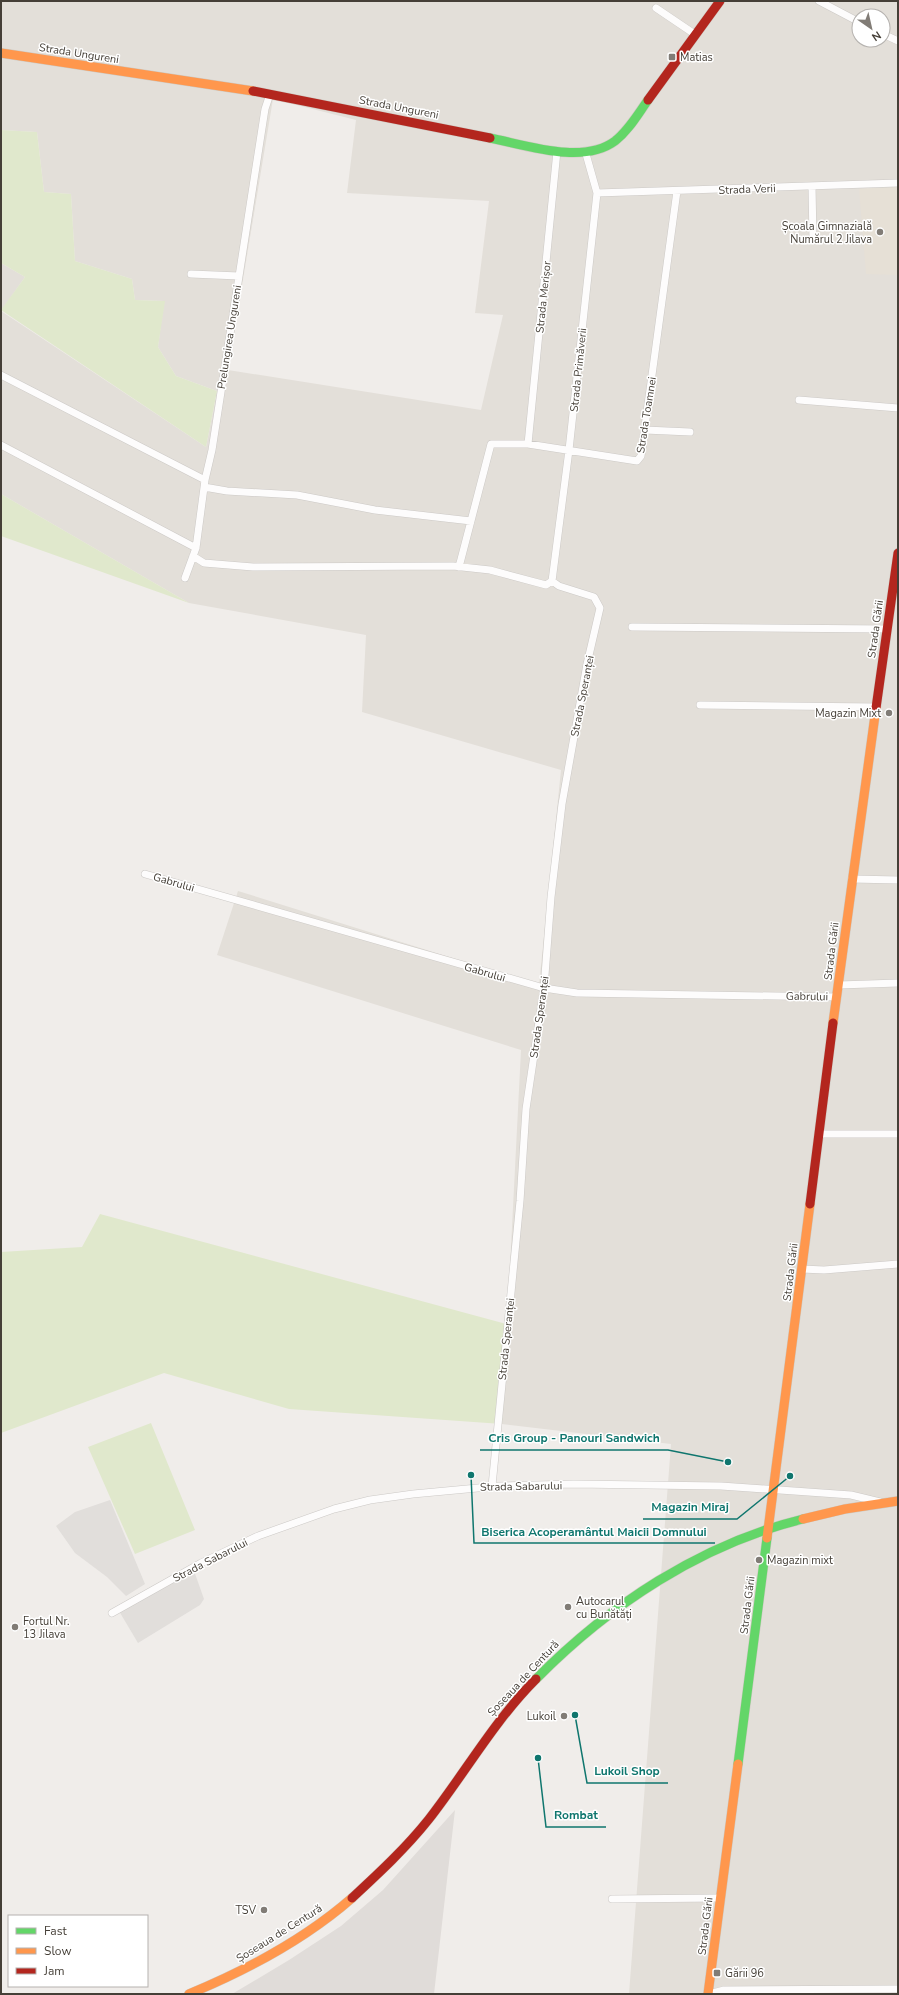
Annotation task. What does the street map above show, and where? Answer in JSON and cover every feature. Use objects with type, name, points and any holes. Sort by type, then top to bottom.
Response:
[{"type":"main road","name":"Strada Ungureni","points":[[1,53],[270,94],[557,150],[586,154],[607,148],[625,132],[720,1]]},
{"type":"main road","name":"Strada Gării","points":[[709,1994],[852,879],[898,553]]},
{"type":"main road","name":"Șoseaua de Centură","points":[[189,1994],[238,1973],[287,1945],[341,1907],[370,1882],[392,1861],[424,1824],[493,1729],[523,1692],[564,1650],[630,1597],[680,1567],[721,1547],[769,1529],[822,1513],[898,1501]]},
{"type":"street","points":[[820,1],[851,18]]},
{"type":"street","points":[[656,8],[696,35]]},
{"type":"street","name":"Prelungirea Ungureni","points":[[185,578],[196,548],[265,109],[270,94]]},
{"type":"street","name":"Strada Merișor","points":[[528,444],[557,150]]},
{"type":"street","name":"Strada Primăverii","points":[[549,583],[569,450],[597,193],[586,154]]},
{"type":"street","name":"Strada Verii","points":[[597,193],[898,183]]},
{"type":"street","points":[[812,186],[813,240]]},
{"type":"street","name":"Strada Toamnei","points":[[459,567],[491,444],[528,444],[637,461],[641,456],[677,191]]},
{"type":"street","points":[[191,274],[239,276]]},
{"type":"street","points":[[1,375],[205,484],[227,491],[297,495],[376,510],[471,521]]},
{"type":"street","points":[[799,400],[898,408]]},
{"type":"street","points":[[645,430],[690,432]]},
{"type":"street","points":[[1,445],[196,548]]},
{"type":"street","name":"Strada Speranței","points":[[193,556],[204,563],[253,567],[459,567],[490,570],[549,583],[594,597],[600,608],[587,664],[562,804],[544,988],[526,1109],[520,1201],[492,1486]]},
{"type":"street","points":[[632,627],[887,629]]},
{"type":"street","points":[[700,705],[876,707]]},
{"type":"street","name":"Gabrului","points":[[145,874],[500,977],[544,988],[577,993],[837,997]]},
{"type":"street","points":[[852,879],[898,880]]},
{"type":"street","points":[[839,985],[898,983]]},
{"type":"street","points":[[819,1134],[898,1134]]},
{"type":"street","points":[[802,1269],[824,1270],[898,1264]]},
{"type":"street","name":"Strada Sabarului","points":[[112,1613],[223,1552],[302,1519],[334,1508],[370,1500],[468,1487],[574,1484],[714,1486],[774,1489],[851,1495],[884,1503]]},
{"type":"street","points":[[612,1899],[721,1898]]},
{"type":"street","points":[[709,1994],[724,1990],[898,1989]]},
{"type":"shaded area","points":[[1,1],[898,1],[898,1994],[629,1994],[671,1444],[502,1424],[521,1050],[217,955],[238,891],[539,985],[561,770],[362,712],[366,635],[189,603],[1,494],[1,311],[206,447],[217,391],[176,376],[158,347],[164,301],[135,300],[132,279],[75,261],[71,194],[44,192],[37,132],[1,130]],"holes":[[[273,99],[356,120],[347,193],[489,201],[475,313],[503,315],[481,410],[228,370]]]},
{"type":"shaded area","name":"Școala Gimnazială Numărul 2 Jilava","points":[[898,187],[898,275],[866,274],[859,189]]},
{"type":"shaded area","points":[[1,263],[25,277],[1,311]]},
{"type":"shaded area","points":[[110,1500],[145,1584],[126,1596],[107,1577],[75,1553],[56,1526],[75,1512]]},
{"type":"shaded area","points":[[193,1568],[204,1599],[200,1605],[138,1643],[119,1611]]},
{"type":"shaded area","points":[[455,1810],[434,1994],[232,1994],[289,1960],[341,1926],[383,1890]]},
{"type":"green space","points":[[1,130],[37,132],[44,192],[71,194],[75,261],[132,279],[135,300],[165,301],[158,347],[176,376],[217,391],[206,447],[1,310],[25,277],[1,263]]},
{"type":"green space","points":[[1,494],[189,603],[1,536]]},
{"type":"green space","points":[[100,1214],[510,1325],[502,1424],[289,1409],[164,1373],[1,1433],[1,1252],[82,1247]]},
{"type":"green space","points":[[151,1423],[195,1530],[135,1554],[88,1447]]},
{"type":"traffic: fast","points":[[490,138],[554,151],[587,152],[602,148],[620,137],[648,100]]},
{"type":"traffic: fast","points":[[536,1679],[594,1626],[626,1602],[659,1581],[693,1561],[729,1544],[765,1530],[803,1519]]},
{"type":"traffic: fast","points":[[738,1764],[767,1538]]},
{"type":"traffic: slow","points":[[1,53],[253,91]]},
{"type":"traffic: slow","points":[[833,1023],[876,708]]},
{"type":"traffic: slow","points":[[767,1538],[810,1204]]},
{"type":"traffic: slow","points":[[803,1519],[845,1509],[898,1501]]},
{"type":"traffic: slow","points":[[708,1994],[738,1764]]},
{"type":"traffic: slow","points":[[189,1994],[232,1975],[295,1941],[352,1898]]},
{"type":"traffic: jam","points":[[648,100],[720,1]]},
{"type":"traffic: jam","points":[[253,91],[490,138]]},
{"type":"traffic: jam","points":[[876,708],[898,553]]},
{"type":"traffic: jam","points":[[810,1204],[833,1023]]},
{"type":"traffic: jam","points":[[352,1898],[392,1860],[420,1830],[442,1802],[493,1730],[536,1679]]},
{"type":"place","name":"Matias","points":[[672,57]]},
{"type":"place","name":"Școala Gimnazială Numărul 2 Jilava","points":[[880,232]]},
{"type":"place","name":"Magazin Mixt","points":[[889,713]]},
{"type":"place","name":"Cris Group - Panouri Sandwich","points":[[728,1462]]},
{"type":"place","name":"Biserica Acoperamântul Maicii Domnului","points":[[471,1475]]},
{"type":"place","name":"Magazin Miraj","points":[[790,1476]]},
{"type":"place","name":"Magazin mixt","points":[[759,1560]]},
{"type":"place","name":"Autocarul cu Bunătăți","points":[[568,1607]]},
{"type":"place","name":"Fortul Nr. 13 Jilava","points":[[15,1627]]},
{"type":"place","name":"Lukoil Shop","points":[[575,1715]]},
{"type":"place","name":"Lukoil","points":[[564,1716]]},
{"type":"place","name":"Rombat","points":[[538,1758]]},
{"type":"place","name":"TSV","points":[[264,1910]]},
{"type":"place","name":"Gării 96","points":[[717,1973]]}]
